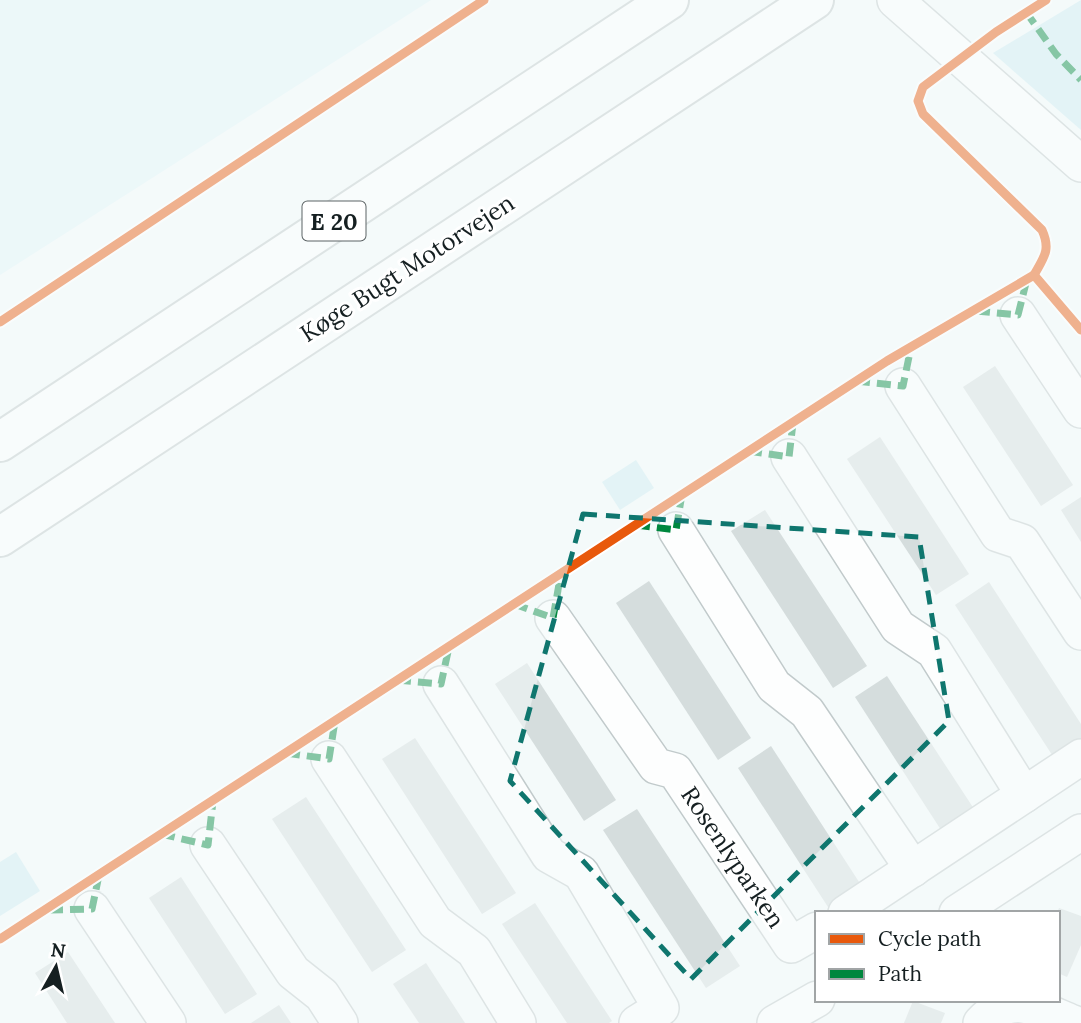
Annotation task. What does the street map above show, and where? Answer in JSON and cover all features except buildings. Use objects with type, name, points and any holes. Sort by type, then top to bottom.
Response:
[{"type":"highway","name":"E 20","points":[[0,442],[668,0]]},
{"type":"highway","name":"Køge Bugt Motorvejen","points":[[0,537],[813,1]]},
{"type":"street","points":[[905,9],[1081,164]]},
{"type":"street","points":[[1018,315],[1081,410]]},
{"type":"street","points":[[903,386],[998,534],[1022,542],[1081,632]]},
{"type":"street","points":[[789,457],[898,627],[934,651],[1024,795]]},
{"type":"street","points":[[676,530],[774,686],[807,712],[913,869]]},
{"type":"street","name":"Rosenlyparken","points":[[553,618],[656,766],[675,771],[792,945],[815,931]]},
{"type":"street","points":[[442,684],[549,855],[581,873],[661,1008],[637,1023]]},
{"type":"street","points":[[856,910],[1081,757]]},
{"type":"street","points":[[329,759],[435,922],[474,951],[518,1023]]},
{"type":"street","points":[[960,911],[1081,832]]},
{"type":"street","points":[[208,845],[293,972],[322,995],[340,1023]]},
{"type":"street","points":[[93,909],[167,1023]]},
{"type":"street","points":[[775,1023],[815,1000]]},
{"type":"street","points":[[981,1023],[1002,1006],[1025,1004],[1073,1023]]},
{"type":"highlighted area","points":[[583,514],[919,537],[949,721],[691,979],[510,781]]},
{"type":"shaded area","points":[[0,0],[431,0],[0,275]]},
{"type":"shaded area","points":[[1081,0],[1081,130],[993,53]]},
{"type":"shaded area","points":[[636,460],[654,488],[620,510],[602,482]]},
{"type":"shaded area","points":[[16,852],[40,891],[0,916],[0,862]]},
{"type":"marked path","points":[[1026,12],[1056,54],[1081,80]]},
{"type":"marked path","points":[[976,311],[1018,315],[1027,279]]},
{"type":"marked path","points":[[856,381],[903,386],[911,347]]},
{"type":"marked path","points":[[748,451],[789,457],[793,423]]},
{"type":"marked path","points":[[636,525],[676,530],[682,494]]},
{"type":"marked path","points":[[514,604],[553,618],[561,573]]},
{"type":"marked path","points":[[397,680],[441,684],[449,647]]},
{"type":"marked path","points":[[286,753],[329,759],[335,721]]},
{"type":"marked path","points":[[161,834],[208,845],[213,801]]},
{"type":"marked path","points":[[49,910],[92,909],[99,875]]},
{"type":"cycle path","points":[[0,322],[484,0]]},
{"type":"cycle path","points":[[1034,275],[1046,248],[1042,230],[923,114],[918,101],[923,87],[996,32],[1046,0]]},
{"type":"cycle path","points":[[0,939],[887,361],[1034,275],[1081,330]]}]
